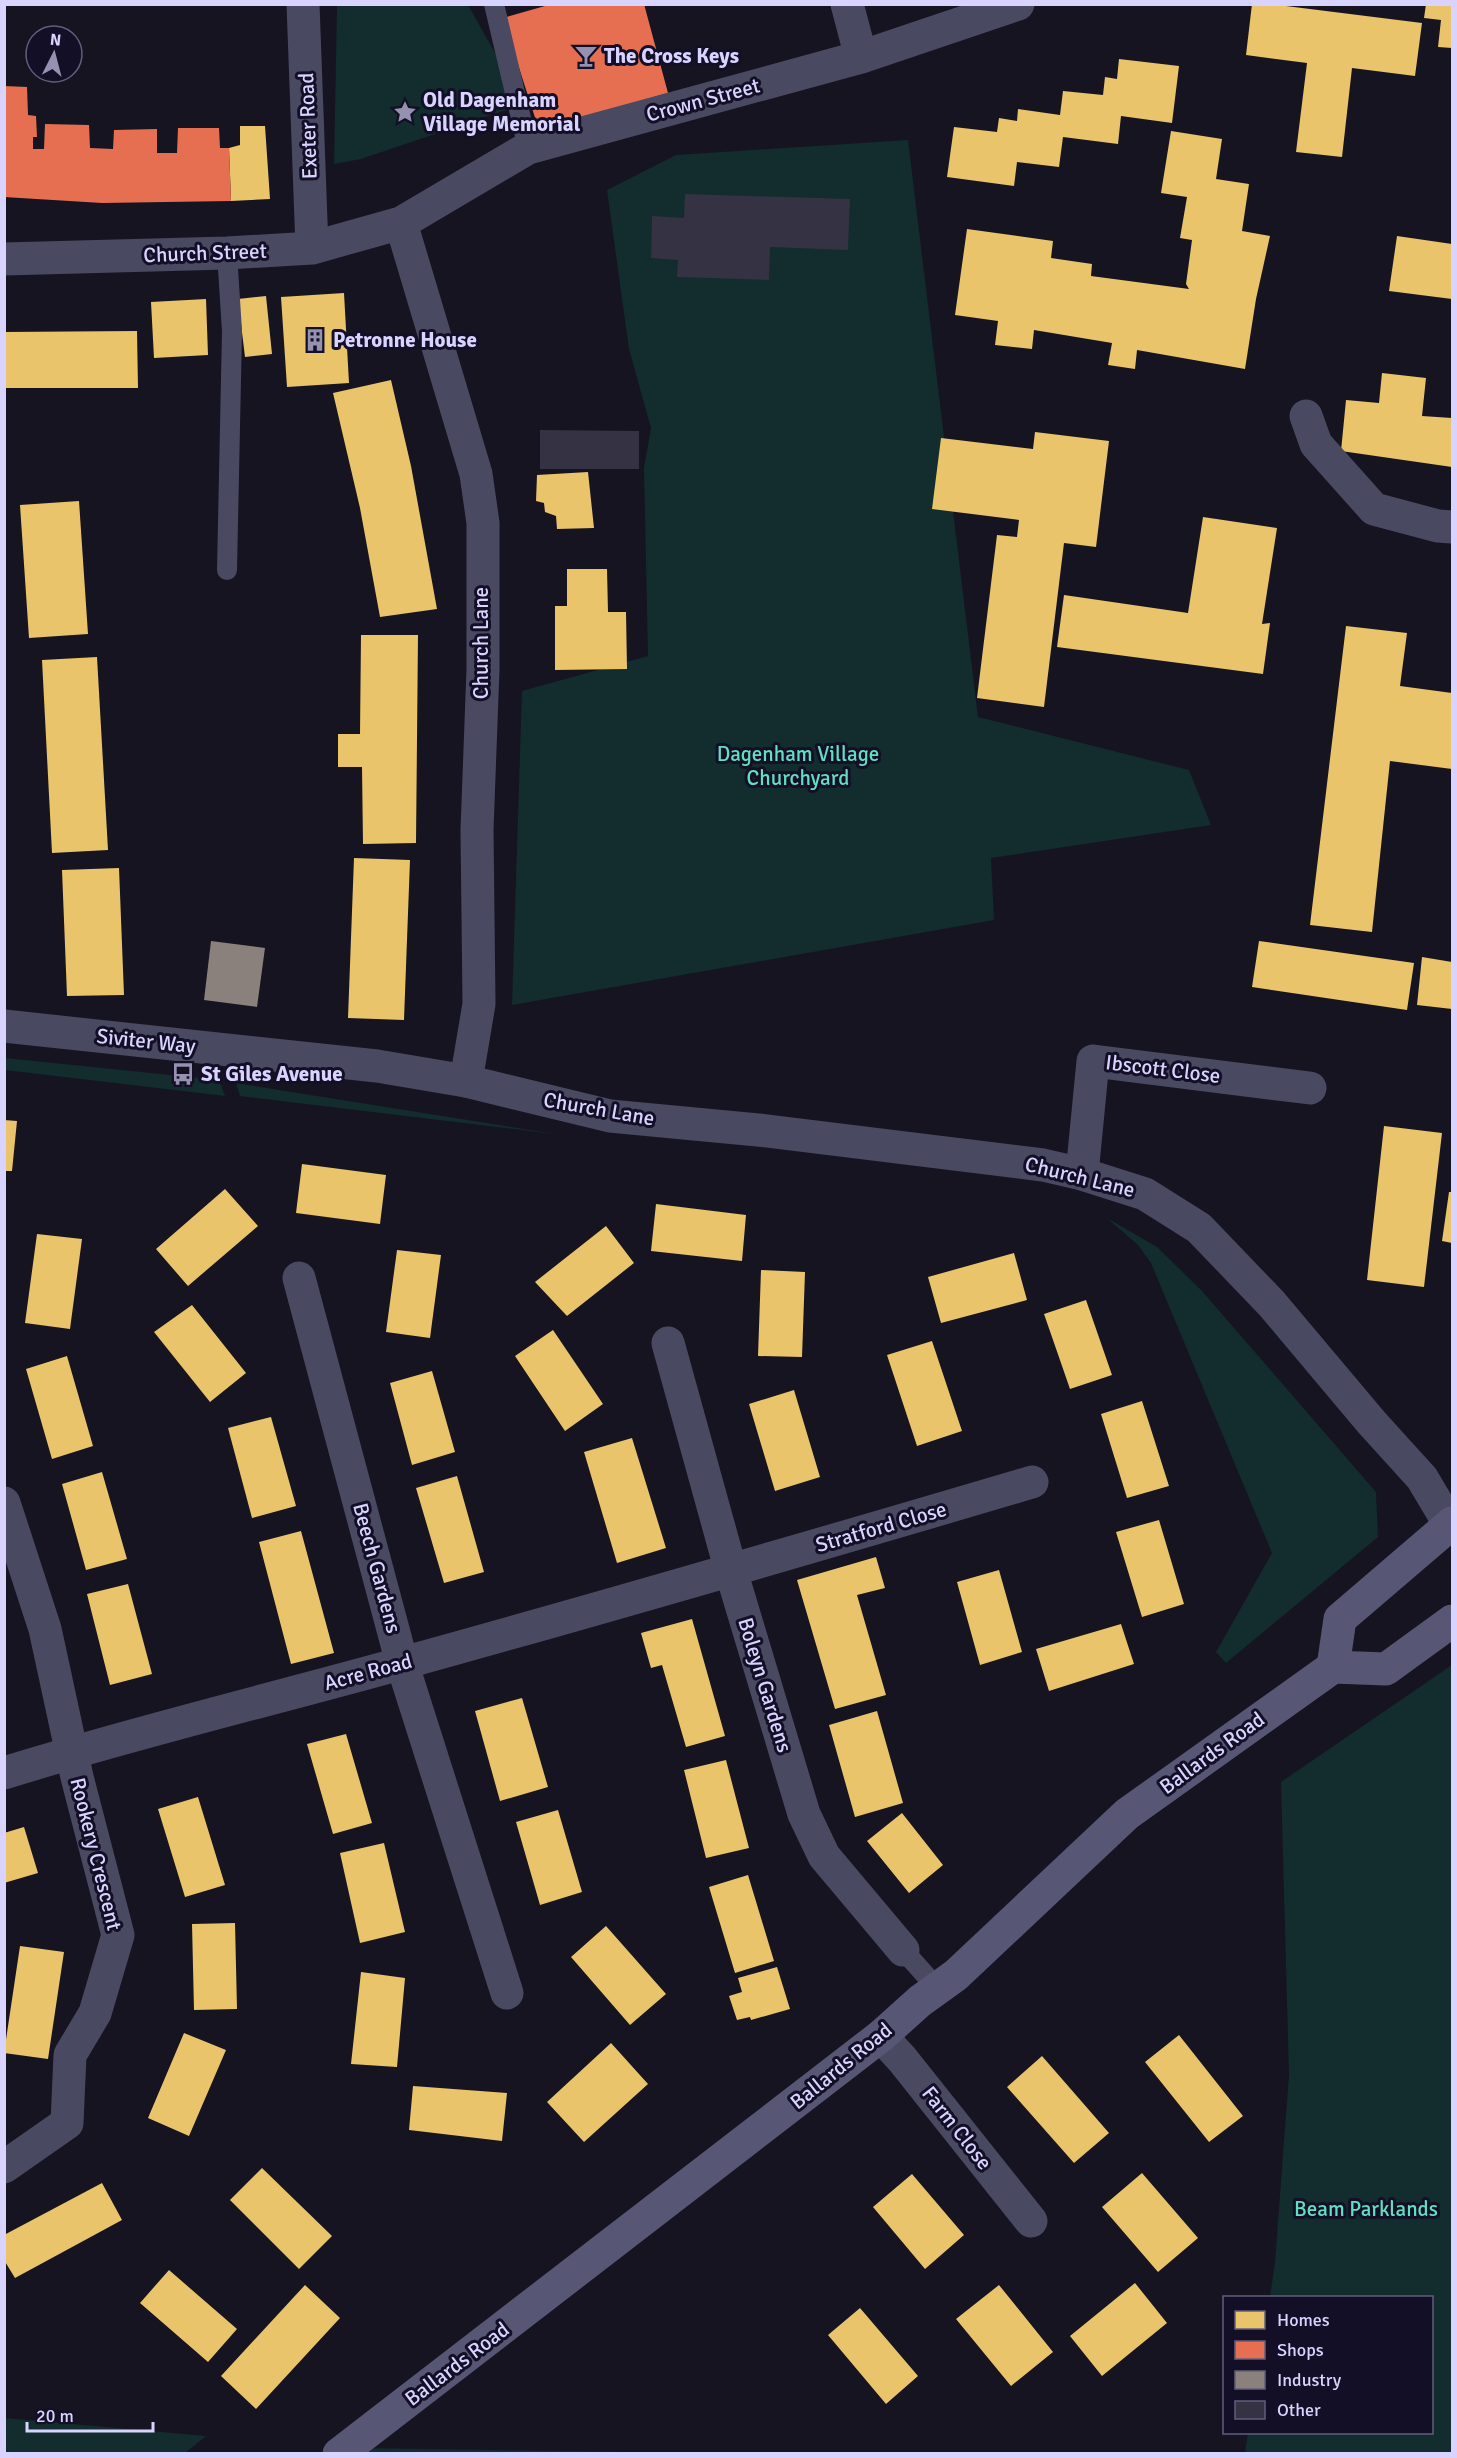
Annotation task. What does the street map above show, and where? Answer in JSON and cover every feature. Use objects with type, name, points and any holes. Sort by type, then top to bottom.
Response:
[{"type":"main road","points":[[1452,1525],[1340,1619],[1333,1667],[1386,1669],[1452,1622]]},
{"type":"main road","name":"Ballards Road","points":[[339,2454],[881,2036],[956,1975],[1126,1814],[1333,1667]]},
{"type":"street","name":"Exeter Road","points":[[303,4],[312,248]]},
{"type":"street","points":[[847,4],[861,57]]},
{"type":"street","name":"Crown Street","points":[[401,223],[528,148],[861,57],[1018,4]]},
{"type":"street","name":"Church Street","points":[[4,259],[227,253],[312,248],[401,223]]},
{"type":"street","name":"Church Lane","points":[[401,223],[476,474],[483,523],[483,669],[477,830],[479,1004],[466,1081],[610,1116],[758,1130],[1042,1165],[1082,1174],[1145,1194],[1199,1228],[1272,1304],[1373,1424],[1422,1478],[1452,1525]]},
{"type":"street","points":[[1306,416],[1316,444],[1374,509],[1438,526],[1452,527]]},
{"type":"street","name":"Siviter Way","points":[[4,1026],[377,1066],[466,1081]]},
{"type":"street","name":"Ibscott Close","points":[[1082,1174],[1093,1061],[1310,1088]]},
{"type":"street","name":"Beech Gardens","points":[[299,1278],[402,1663],[507,1993]]},
{"type":"street","name":"Boleyn Gardens","points":[[668,1343],[731,1571],[804,1814],[824,1856],[903,1950]]},
{"type":"street","name":"Stratford Close","points":[[731,1571],[1032,1482]]},
{"type":"street","points":[[4,1503],[45,1629],[72,1752]]},
{"type":"street","name":"Acre Road","points":[[4,1773],[72,1752],[731,1571]]},
{"type":"street","name":"Rookery Crescent","points":[[4,2167],[67,2123],[70,2055],[95,2013],[118,1935],[72,1752]]},
{"type":"street","name":"Farm Close","points":[[881,2036],[902,2059],[1030,2221]]},
{"type":"lane","points":[[494,4],[528,148]]},
{"type":"lane","points":[[227,253],[231,331],[227,570]]},
{"type":"lane","name":"Boleyn Gardens","points":[[903,1950],[938,1988]]},
{"type":"green space","points":[[337,5],[468,5],[524,104],[361,159],[334,164]]},
{"type":"green space","name":"Dagenham Village Churchyard","points":[[908,140],[978,717],[1189,770],[1211,825],[991,858],[994,920],[512,1005],[522,691],[648,656],[644,468],[651,428],[629,349],[607,190],[676,155]]},
{"type":"green space","points":[[5,1058],[219,1080],[225,1096],[5,1070]]},
{"type":"green space","points":[[236,1083],[555,1134],[240,1096]]},
{"type":"green space","points":[[1107,1218],[1157,1247],[1202,1291],[1376,1492],[1378,1537],[1226,1663],[1216,1652],[1272,1553],[1151,1263],[1138,1245]]},
{"type":"green space","name":"Beam Parklands","points":[[1452,1665],[1452,2453],[1245,2453],[1248,2434],[1433,2434],[1433,2296],[1270,2296],[1275,2262],[1289,2075],[1281,1782]]},
{"type":"green space","points":[[5,2418],[206,2436],[185,2453],[5,2453]]},
{"type":"green space","points":[[358,2448],[693,2453],[351,2454]]},
{"type":"building: Homes","points":[[1252,4],[1269,4],[1422,23],[1415,76],[1352,68],[1342,157],[1296,152],[1307,63],[1246,55]]},
{"type":"building: Homes","points":[[1426,4],[1452,4],[1452,48],[1438,47],[1441,20],[1424,18]]},
{"type":"building: Homes","points":[[1119,59],[1179,66],[1172,123],[1121,116],[1118,144],[1063,137],[1059,167],[1017,162],[1014,186],[947,177],[954,127],[997,132],[999,118],[1017,121],[1018,109],[1060,115],[1063,91],[1103,95],[1105,77],[1117,79]]},
{"type":"building: Homes","points":[[240,126],[265,126],[270,199],[231,201],[229,148],[240,145]]},
{"type":"building: Homes","points":[[1171,131],[1222,139],[1216,179],[1249,184],[1242,231],[1270,236],[1256,299],[1245,369],[1137,350],[1135,369],[1108,365],[1112,343],[1034,330],[1032,349],[995,345],[998,321],[955,315],[967,229],[1053,241],[1051,258],[1092,264],[1091,276],[1189,289],[1186,284],[1192,240],[1180,238],[1187,197],[1161,193]]},
{"type":"building: Homes","points":[[1397,236],[1452,244],[1452,299],[1389,291]]},
{"type":"building: Homes","name":"Petronne House","points":[[344,293],[349,383],[287,387],[281,297]]},
{"type":"building: Homes","points":[[266,296],[272,354],[245,357],[238,299]]},
{"type":"building: Homes","points":[[206,299],[208,355],[154,358],[151,302]]},
{"type":"building: Homes","points":[[137,331],[138,388],[4,388],[4,332]]},
{"type":"building: Homes","points":[[1382,373],[1426,378],[1422,416],[1452,418],[1452,467],[1341,451],[1346,400],[1379,403]]},
{"type":"building: Homes","points":[[391,380],[411,466],[437,609],[380,617],[360,508],[333,393]]},
{"type":"building: Homes","points":[[1035,432],[1109,441],[1096,547],[1064,543],[1044,707],[977,698],[997,535],[1017,537],[1019,520],[932,509],[941,438],[1033,449]]},
{"type":"building: Homes","points":[[588,472],[594,528],[557,529],[556,516],[545,512],[544,503],[536,501],[537,475]]},
{"type":"building: Homes","points":[[79,501],[88,634],[29,638],[20,505]]},
{"type":"building: Homes","points":[[1203,517],[1277,528],[1262,624],[1270,623],[1263,674],[1057,647],[1064,595],[1188,613]]},
{"type":"building: Homes","points":[[567,569],[607,569],[608,612],[626,612],[627,669],[555,670],[555,606],[567,606]]},
{"type":"building: Homes","points":[[1346,626],[1407,633],[1400,686],[1452,693],[1452,769],[1390,761],[1372,932],[1310,925]]},
{"type":"building: Homes","points":[[361,635],[418,635],[416,843],[363,844],[362,767],[338,767],[338,734],[360,734]]},
{"type":"building: Homes","points":[[97,657],[108,850],[52,853],[42,660]]},
{"type":"building: Homes","points":[[354,858],[410,860],[404,1020],[348,1018]]},
{"type":"building: Homes","points":[[119,868],[124,995],[67,996],[62,870]]},
{"type":"building: Homes","points":[[1259,941],[1414,963],[1407,1010],[1252,987]]},
{"type":"building: Homes","points":[[1422,957],[1452,962],[1452,1009],[1417,1005]]},
{"type":"building: Homes","points":[[4,1120],[17,1121],[12,1171],[4,1171]]},
{"type":"building: Homes","points":[[1384,1126],[1442,1133],[1424,1287],[1367,1280]]},
{"type":"building: Homes","points":[[302,1164],[386,1175],[380,1224],[296,1213]]},
{"type":"building: Homes","points":[[225,1189],[258,1226],[188,1286],[156,1249]]},
{"type":"building: Homes","points":[[1449,1192],[1452,1192],[1452,1243],[1442,1241]]},
{"type":"building: Homes","points":[[656,1204],[746,1215],[742,1261],[651,1251]]},
{"type":"building: Homes","points":[[606,1226],[634,1263],[567,1316],[535,1282]]},
{"type":"building: Homes","points":[[37,1234],[82,1239],[70,1329],[25,1323]]},
{"type":"building: Homes","points":[[397,1250],[441,1255],[430,1338],[386,1332]]},
{"type":"building: Homes","points":[[1014,1253],[1027,1300],[941,1323],[928,1277]]},
{"type":"building: Homes","points":[[761,1270],[805,1272],[802,1357],[758,1356]]},
{"type":"building: Homes","points":[[1086,1300],[1112,1375],[1070,1389],[1044,1314]]},
{"type":"building: Homes","points":[[192,1305],[246,1373],[210,1402],[154,1332]]},
{"type":"building: Homes","points":[[553,1330],[603,1404],[565,1431],[515,1356]]},
{"type":"building: Homes","points":[[932,1341],[962,1431],[917,1446],[887,1355]]},
{"type":"building: Homes","points":[[67,1356],[93,1446],[52,1459],[26,1369]]},
{"type":"building: Homes","points":[[432,1371],[455,1452],[412,1465],[390,1383]]},
{"type":"building: Homes","points":[[794,1390],[820,1477],[775,1491],[749,1404]]},
{"type":"building: Homes","points":[[1142,1401],[1169,1486],[1127,1498],[1101,1414]]},
{"type":"building: Homes","points":[[271,1417],[296,1506],[252,1518],[228,1428]]},
{"type":"building: Homes","points":[[632,1438],[666,1548],[617,1563],[584,1452]]},
{"type":"building: Homes","points":[[102,1472],[127,1559],[86,1570],[62,1484]]},
{"type":"building: Homes","points":[[457,1476],[484,1572],[444,1583],[416,1488]]},
{"type":"building: Homes","points":[[1159,1520],[1184,1604],[1142,1617],[1116,1532]]},
{"type":"building: Homes","points":[[301,1531],[334,1653],[291,1664],[259,1542]]},
{"type":"building: Homes","points":[[876,1557],[885,1588],[857,1595],[886,1695],[835,1709],[797,1580]]},
{"type":"building: Homes","points":[[999,1570],[1022,1652],[980,1665],[957,1582]]},
{"type":"building: Homes","points":[[128,1584],[152,1674],[110,1685],[87,1594]]},
{"type":"building: Homes","points":[[692,1619],[725,1736],[686,1747],[662,1665],[651,1668],[641,1633]]},
{"type":"building: Homes","points":[[1121,1624],[1134,1664],[1049,1691],[1036,1649]]},
{"type":"building: Homes","points":[[522,1698],[548,1787],[500,1801],[475,1711]]},
{"type":"building: Homes","points":[[877,1711],[903,1803],[855,1817],[829,1725]]},
{"type":"building: Homes","points":[[346,1734],[372,1823],[333,1834],[307,1744]]},
{"type":"building: Homes","points":[[726,1760],[749,1848],[706,1858],[684,1770]]},
{"type":"building: Homes","points":[[198,1797],[225,1885],[185,1897],[158,1809]]},
{"type":"building: Homes","points":[[558,1810],[582,1892],[540,1905],[516,1822]]},
{"type":"building: Homes","points":[[902,1813],[943,1865],[909,1893],[867,1841]]},
{"type":"building: Homes","points":[[24,1827],[38,1873],[4,1883],[4,1833]]},
{"type":"building: Homes","points":[[384,1843],[405,1932],[360,1943],[340,1853]]},
{"type":"building: Homes","points":[[748,1875],[774,1961],[735,1973],[709,1887]]},
{"type":"building: Homes","points":[[235,1923],[237,2009],[194,2010],[192,1924]]},
{"type":"building: Homes","points":[[606,1926],[666,1994],[630,2025],[571,1957]]},
{"type":"building: Homes","points":[[20,1946],[64,1952],[48,2059],[4,2053]]},
{"type":"building: Homes","points":[[777,1967],[790,2009],[751,2020],[750,2017],[737,2020],[729,1996],[742,1992],[738,1978]]},
{"type":"building: Homes","points":[[361,1972],[405,1978],[397,2067],[351,2064]]},
{"type":"building: Homes","points":[[184,2033],[226,2050],[189,2136],[148,2118]]},
{"type":"building: Homes","points":[[1179,2035],[1243,2116],[1209,2142],[1145,2062]]},
{"type":"building: Homes","points":[[611,2043],[648,2084],[584,2142],[547,2102]]},
{"type":"building: Homes","points":[[1042,2056],[1109,2133],[1074,2163],[1007,2087]]},
{"type":"building: Homes","points":[[413,2086],[507,2093],[502,2141],[409,2130]]},
{"type":"building: Homes","points":[[262,2168],[332,2236],[299,2269],[230,2200]]},
{"type":"building: Homes","points":[[1142,2173],[1198,2238],[1158,2272],[1102,2207]]},
{"type":"building: Homes","points":[[912,2174],[964,2235],[925,2269],[873,2207]]},
{"type":"building: Homes","points":[[102,2183],[122,2220],[15,2278],[4,2260],[4,2235]]},
{"type":"building: Homes","points":[[169,2270],[237,2329],[208,2362],[140,2303]]},
{"type":"building: Homes","points":[[1135,2283],[1167,2323],[1102,2376],[1070,2336]]},
{"type":"building: Homes","points":[[305,2285],[340,2318],[256,2409],[221,2376]]},
{"type":"building: Homes","points":[[999,2285],[1053,2352],[1011,2386],[956,2319]]},
{"type":"building: Homes","points":[[860,2308],[918,2376],[886,2404],[828,2335]]},
{"type":"building: Shops","name":"The Cross Keys","points":[[552,4],[644,4],[668,93],[539,130],[503,18]]},
{"type":"building: Shops","points":[[4,86],[27,87],[28,115],[36,116],[37,137],[33,137],[33,149],[44,149],[45,124],[89,125],[90,148],[113,149],[114,130],[157,129],[157,153],[177,153],[178,128],[219,128],[220,148],[229,148],[231,201],[102,203],[4,197]]},
{"type":"building: Industry","points":[[211,941],[265,948],[257,1007],[204,1000]]},
{"type":"building: Other","points":[[685,194],[850,199],[848,250],[770,247],[769,280],[677,277],[678,260],[651,258],[652,216],[684,218]]},
{"type":"building: Other","points":[[540,430],[639,431],[639,469],[540,469]]},
{"type":"place","name":"The Cross Keys","points":[[586,56]]},
{"type":"place","name":"Old Dagenham Village Memorial","points":[[405,112]]},
{"type":"place","name":"Petronne House","points":[[315,340]]},
{"type":"place","name":"St Giles Avenue","points":[[183,1074]]}]
